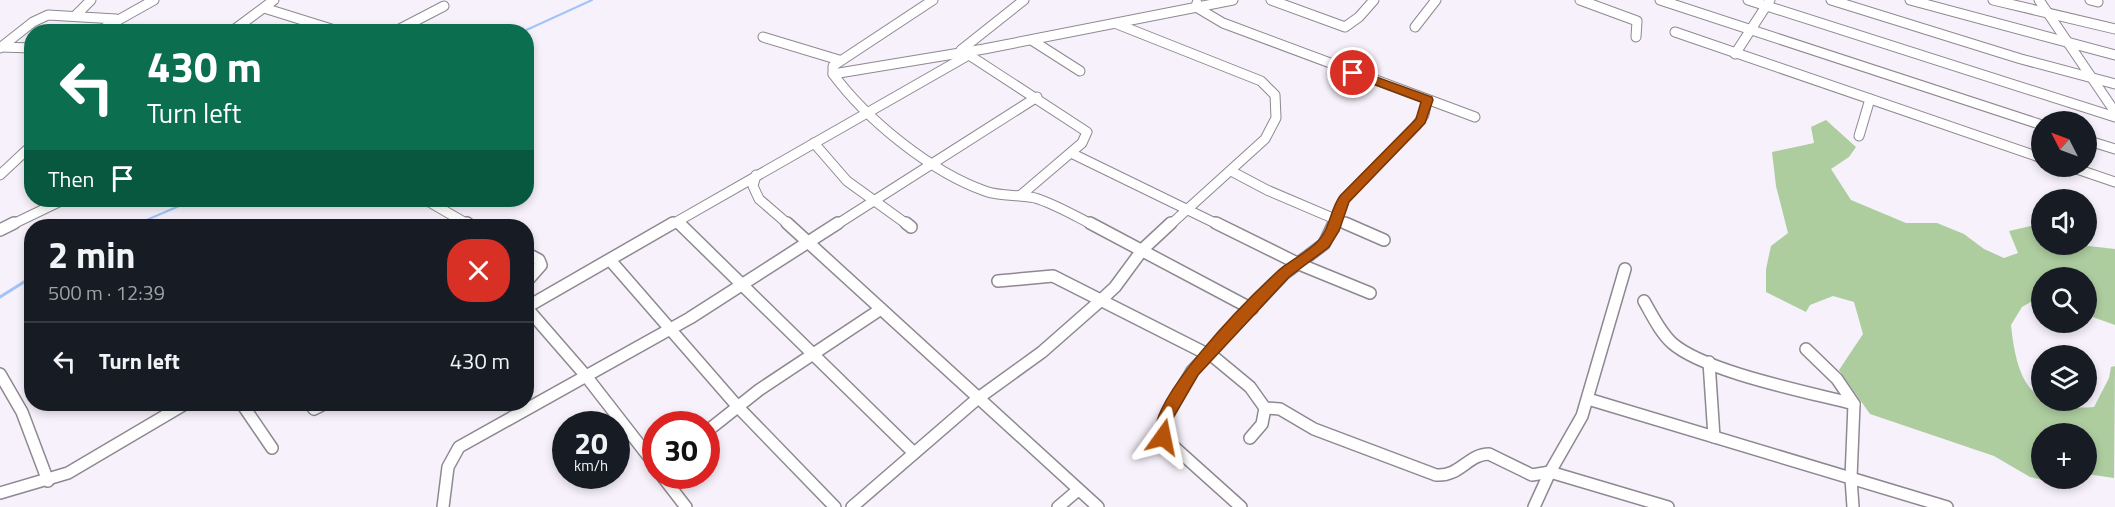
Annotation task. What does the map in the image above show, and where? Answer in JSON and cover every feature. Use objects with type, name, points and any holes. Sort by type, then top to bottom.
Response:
[{"type":"street","points":[[75,16],[91,0]]},
{"type":"street","points":[[109,24],[154,0]]},
{"type":"street","points":[[242,24],[274,0]]},
{"type":"street","points":[[933,0],[895,24],[879,38],[839,60],[833,66],[833,74],[865,113],[932,162],[976,188],[998,195],[1021,195],[1042,201],[1143,249],[1252,309]]},
{"type":"street","points":[[534,303],[814,143],[964,53],[1024,0]]},
{"type":"street","points":[[833,74],[897,66],[1033,41],[1117,24],[1198,3],[1233,0]]},
{"type":"street","points":[[1271,0],[1345,27],[1359,17],[1374,0]]},
{"type":"street","points":[[1415,27],[1436,0]]},
{"type":"street","points":[[1584,1],[1607,0]]},
{"type":"street","points":[[1660,0],[2031,121]]},
{"type":"street","points":[[1748,0],[1768,3],[2115,117]]},
{"type":"street","points":[[1831,0],[1999,53],[2115,84]]},
{"type":"street","points":[[1910,0],[2115,55]]},
{"type":"street","points":[[1993,0],[2050,15],[2115,28]]},
{"type":"street","points":[[2039,0],[2115,112]]},
{"type":"street","points":[[1584,1],[1637,21],[1636,37]]},
{"type":"street","points":[[1198,3],[1223,23],[1475,117]]},
{"type":"street","points":[[1735,54],[1768,3]]},
{"type":"street","points":[[409,24],[444,6]]},
{"type":"street","points":[[264,8],[315,24]]},
{"type":"street","points":[[33,24],[41,18],[57,14],[116,19]]},
{"type":"street","points":[[852,507],[977,399],[1042,352],[1100,301],[1115,286],[1143,249],[1265,139],[1276,118],[1275,95],[1261,81],[1117,24]]},
{"type":"street","points":[[1,47],[24,30]]},
{"type":"street","points":[[1675,32],[2031,154]]},
{"type":"street","points":[[763,37],[839,60]]},
{"type":"street","points":[[1033,41],[1080,71]]},
{"type":"street","points":[[1,47],[24,48]]},
{"type":"street","points":[[964,53],[1037,97],[1087,132],[1087,137],[1071,153],[1021,195]]},
{"type":"street","points":[[534,405],[669,330],[1037,97]]},
{"type":"street","points":[[1859,136],[1870,99]]},
{"type":"street","points":[[1321,212],[1339,207],[1416,126],[1424,115],[1427,100]]},
{"type":"street","points":[[814,143],[847,181],[911,227]]},
{"type":"street","points":[[2097,143],[2115,149]]},
{"type":"street","points":[[0,175],[24,152]]},
{"type":"street","points":[[1071,153],[1299,264],[1370,293]]},
{"type":"street","points":[[1232,171],[1267,190],[1384,240]]},
{"type":"street","points":[[756,176],[753,186],[759,199],[1098,507]]},
{"type":"street","points":[[2097,176],[2115,183]]},
{"type":"street","points":[[0,230],[48,207]]},
{"type":"street","points":[[438,207],[459,219]]},
{"type":"street","points":[[1241,507],[1163,437],[1165,417],[1173,399],[1207,354],[1284,274],[1324,244],[1337,220],[1339,207]]},
{"type":"street","points":[[678,222],[914,453]]},
{"type":"street","points":[[534,257],[539,260],[541,265],[534,273]]},
{"type":"street","points":[[609,260],[738,407],[835,507]]},
{"type":"street","points":[[1534,507],[1550,472],[1582,416],[1625,269]]},
{"type":"street","points":[[998,281],[1019,283],[1040,275],[1053,276],[1207,354],[1244,382],[1265,408],[1262,424],[1250,438]]},
{"type":"street","points":[[1644,302],[1672,344],[1682,351],[1709,362],[1854,404]]},
{"type":"street","points":[[720,421],[881,309]]},
{"type":"street","points":[[534,315],[586,376],[642,449]]},
{"type":"street","points":[[1806,349],[1842,386],[1854,404],[1856,420],[1851,478],[1853,507]]},
{"type":"street","points":[[1709,362],[1714,437]]},
{"type":"street","points":[[0,374],[12,389],[26,417],[48,481]]},
{"type":"street","points":[[1588,399],[1947,507]]},
{"type":"street","points":[[1265,408],[1280,409],[1314,429],[1443,477],[1456,472],[1471,459],[1482,454],[1489,454],[1532,475],[1550,472],[1668,507]]},
{"type":"street","points":[[0,493],[48,481],[94,459],[173,411]]},
{"type":"street","points":[[247,411],[272,448]]},
{"type":"street","points":[[443,507],[451,454],[459,447],[523,411]]},
{"type":"street","points":[[673,489],[686,507]]},
{"type":"street","points":[[1058,507],[1078,490]]},
{"type":"green space","points":[[1826,120],[1856,147],[1849,157],[1831,169],[1851,200],[1906,223],[1937,223],[1964,234],[1984,249],[2004,258],[2018,253],[2009,231],[2031,226],[2031,255],[2097,255],[2097,247],[2115,249],[2115,325],[2097,319],[2097,267],[2031,267],[2031,302],[2022,307],[2011,325],[2018,363],[2031,389],[2031,411],[2097,411],[2097,401],[2109,378],[2111,367],[2115,366],[2114,478],[2097,475],[2097,423],[2031,423],[2031,477],[1994,456],[1870,414],[1839,370],[1863,334],[1854,302],[1833,296],[1810,305],[1806,312],[1766,292],[1766,269],[1771,246],[1788,233],[1776,186],[1772,152],[1814,143],[1811,127]]},
{"type":"waterway","points":[[534,27],[592,0]]},
{"type":"waterway","points":[[149,219],[177,207]]},
{"type":"waterway","points":[[0,297],[24,282]]},
{"type":"route","points":[[1163,437],[1165,417],[1173,399],[1192,371],[1284,274],[1324,244],[1337,220],[1339,207],[1344,199],[1421,120],[1427,100],[1353,73]]}]
